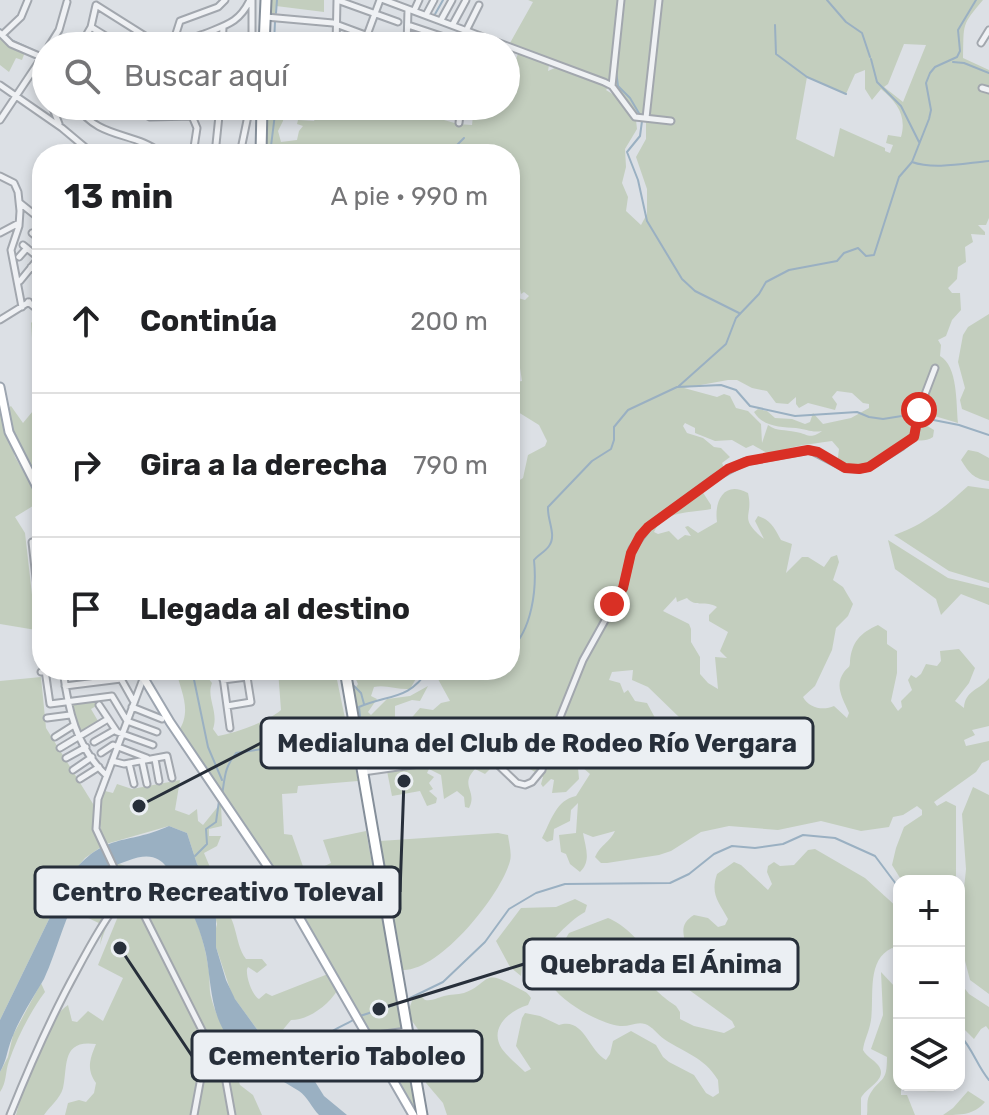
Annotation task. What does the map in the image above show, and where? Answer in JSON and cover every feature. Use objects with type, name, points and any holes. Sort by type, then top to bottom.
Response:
[{"type":"highway","points":[[265,32],[266,0]]},
{"type":"highway","points":[[261,144],[262,120]]},
{"type":"highway","points":[[347,680],[422,1115]]},
{"type":"main road","points":[[0,387],[2,415],[32,479]]},
{"type":"main road","points":[[144,680],[281,886],[413,1115]]},
{"type":"main road","points":[[370,1037],[407,1032]]},
{"type":"street","points":[[28,0],[21,17],[1,34],[11,44],[32,49]]},
{"type":"street","points":[[177,32],[182,19],[216,8],[225,0]]},
{"type":"street","points":[[336,32],[337,0],[398,22]]},
{"type":"street","points":[[367,32],[382,0],[475,32]]},
{"type":"street","points":[[405,0],[408,32]]},
{"type":"street","points":[[408,9],[419,0]]},
{"type":"street","points":[[426,15],[434,0]]},
{"type":"street","points":[[441,20],[452,0]]},
{"type":"street","points":[[453,24],[466,0]]},
{"type":"street","points":[[612,86],[621,0]]},
{"type":"street","points":[[643,118],[659,0]]},
{"type":"street","points":[[58,32],[67,2]]},
{"type":"street","points":[[212,32],[237,20],[250,4]]},
{"type":"street","points":[[250,4],[253,32]]},
{"type":"street","points":[[88,32],[96,5],[144,32]]},
{"type":"street","points":[[467,32],[479,5]]},
{"type":"street","points":[[266,17],[336,25],[355,32]]},
{"type":"street","points":[[408,25],[428,32]]},
{"type":"street","points":[[91,27],[99,32]]},
{"type":"street","points":[[223,28],[223,32]]},
{"type":"street","points":[[981,43],[989,30]]},
{"type":"street","points":[[520,50],[612,86],[633,115],[671,121]]},
{"type":"street","points":[[0,120],[32,74]]},
{"type":"street","points":[[0,85],[32,106]]},
{"type":"street","points":[[55,120],[77,144]]},
{"type":"street","points":[[93,120],[105,131],[148,144]]},
{"type":"street","points":[[194,120],[197,128],[195,144]]},
{"type":"street","points":[[216,144],[218,120]]},
{"type":"street","points":[[242,144],[247,120]]},
{"type":"street","points":[[0,176],[15,184],[20,202],[19,223],[11,246],[22,307]]},
{"type":"street","points":[[20,202],[32,212]]},
{"type":"street","points":[[0,233],[19,223]]},
{"type":"street","points":[[19,257],[25,247],[32,251]]},
{"type":"street","points":[[19,282],[31,267]]},
{"type":"street","points":[[21,296],[31,304]]},
{"type":"street","points":[[0,320],[31,304]]},
{"type":"street","points":[[362,772],[476,756],[495,762],[519,784],[534,781],[542,770],[572,682],[621,591],[632,549],[648,527],[716,477],[748,461],[808,450],[849,469],[869,467],[914,437],[919,410],[935,368]]},
{"type":"street","points":[[46,680],[50,704],[112,696],[127,721],[157,732]]},
{"type":"street","points":[[64,680],[74,725],[106,775]]},
{"type":"street","points":[[65,686],[113,680]]},
{"type":"street","points":[[121,680],[133,705],[162,719]]},
{"type":"street","points":[[143,680],[95,808],[96,829],[117,874],[144,915],[225,1076],[232,1115]]},
{"type":"street","points":[[223,680],[230,728]]},
{"type":"street","points":[[227,706],[251,702],[248,680]]},
{"type":"street","points":[[99,705],[115,730],[153,745]]},
{"type":"street","points":[[47,718],[70,715]]},
{"type":"street","points":[[60,748],[108,719]]},
{"type":"street","points":[[55,737],[74,725]]},
{"type":"street","points":[[94,742],[115,730]]},
{"type":"street","points":[[101,753],[113,745],[149,760],[159,781]]},
{"type":"street","points":[[66,758],[86,747]]},
{"type":"street","points":[[111,761],[129,763],[167,756],[172,778]]},
{"type":"street","points":[[73,770],[92,757]]},
{"type":"street","points":[[147,784],[149,760]]},
{"type":"street","points":[[129,763],[134,784]]},
{"type":"street","points":[[80,779],[99,767]]},
{"type":"street","points":[[10,1115],[22,1079],[50,1020],[93,941],[127,891]]},
{"type":"street","points":[[194,1115],[207,1044]]},
{"type":"street","points":[[203,1077],[216,1060]]},
{"type":"green space","points":[[269,0],[324,0],[324,12],[276,6],[275,15],[271,15]]},
{"type":"green space","points":[[528,0],[618,0],[612,82],[520,47],[520,32],[516,32],[533,2]]},
{"type":"green space","points":[[622,0],[983,0],[965,26],[963,58],[989,70],[989,218],[986,225],[978,225],[985,235],[971,234],[973,242],[965,247],[966,262],[958,267],[957,279],[948,288],[952,293],[960,293],[961,310],[952,320],[946,336],[938,340],[940,356],[953,376],[958,423],[921,412],[919,421],[934,430],[933,437],[912,442],[875,466],[857,471],[837,465],[839,449],[832,441],[771,454],[753,445],[746,448],[732,440],[715,441],[695,433],[695,428],[685,423],[683,426],[687,433],[721,448],[730,457],[722,463],[725,470],[702,491],[711,509],[671,516],[654,532],[669,531],[678,540],[685,535],[691,536],[685,527],[698,533],[717,522],[719,500],[733,489],[748,493],[749,521],[764,539],[755,521],[758,516],[769,522],[781,540],[792,544],[786,573],[802,557],[808,557],[824,567],[831,557],[837,555],[839,562],[833,580],[843,587],[853,604],[848,616],[836,628],[832,650],[815,686],[803,697],[817,708],[834,706],[847,718],[849,713],[842,698],[841,677],[849,666],[858,639],[878,625],[887,631],[887,644],[897,651],[897,673],[891,701],[898,711],[902,707],[901,701],[912,690],[908,680],[911,675],[916,678],[926,664],[937,666],[941,661],[940,651],[959,649],[975,668],[969,683],[955,701],[964,708],[967,697],[989,678],[989,726],[972,730],[975,735],[964,740],[966,746],[989,741],[989,760],[934,802],[937,806],[946,801],[956,806],[956,875],[898,875],[892,865],[904,827],[922,815],[922,810],[917,806],[893,817],[889,827],[861,831],[821,821],[778,830],[729,826],[701,832],[659,855],[607,863],[601,863],[595,857],[615,831],[593,837],[583,833],[587,858],[580,872],[561,852],[559,835],[576,833],[578,803],[571,810],[570,821],[554,829],[553,840],[547,842],[542,838],[559,807],[576,796],[590,774],[582,767],[578,768],[579,779],[566,792],[552,793],[554,780],[551,779],[543,787],[543,777],[522,764],[517,753],[510,750],[506,764],[493,766],[485,774],[475,769],[468,784],[471,797],[469,808],[465,807],[464,797],[457,791],[444,799],[441,775],[429,769],[427,773],[434,777],[429,783],[433,789],[429,791],[437,798],[436,803],[427,806],[420,791],[392,796],[387,771],[437,760],[447,751],[437,722],[416,717],[406,726],[406,739],[388,749],[410,757],[411,760],[405,765],[381,755],[382,745],[388,736],[378,723],[368,723],[367,746],[375,767],[369,770],[364,768],[353,692],[358,684],[356,680],[415,680],[410,689],[374,687],[371,696],[377,699],[368,712],[371,715],[387,699],[410,696],[428,686],[420,701],[412,700],[395,706],[395,723],[399,733],[403,721],[408,722],[420,708],[433,710],[441,703],[450,701],[438,680],[520,680],[520,480],[528,455],[545,446],[547,441],[539,425],[520,413],[520,299],[525,300],[529,296],[524,292],[521,294],[520,288],[520,144],[266,144],[267,120],[283,120],[278,131],[281,142],[297,140],[303,126],[297,124],[298,120],[444,120],[472,125],[473,120],[520,120],[520,51],[549,65],[548,71],[557,67],[609,86],[606,90],[619,98],[636,120],[637,129],[625,149],[626,167],[622,183],[628,197],[626,211],[641,225],[647,214],[647,189],[636,157],[646,139],[646,122],[634,113],[615,88]],"holes":[[[904,44],[926,45],[903,102],[884,87]],[[865,70],[865,89],[872,100],[881,89],[892,99],[902,116],[901,137],[888,135],[886,143],[893,145],[890,153],[840,128],[834,157],[796,139],[807,77],[846,94],[855,74]],[[737,380],[767,391],[776,403],[788,404],[796,397],[799,408],[808,403],[835,410],[837,404],[832,397],[837,391],[852,393],[863,403],[869,404],[869,408],[851,418],[823,424],[813,413],[810,422],[805,424],[775,418],[767,411],[758,409],[754,412],[767,423],[822,431],[809,436],[768,425],[762,443],[761,424],[748,411],[736,408],[730,396],[724,394],[717,397],[684,388]],[[676,597],[677,602],[687,598],[694,603],[717,607],[709,615],[709,621],[728,632],[720,651],[727,658],[715,657],[718,689],[700,674],[700,657],[691,642],[689,624],[663,611]],[[633,670],[632,680],[648,687],[680,718],[680,724],[674,727],[674,742],[668,742],[647,703],[635,701],[628,690],[624,693],[620,683],[609,680],[612,672]]]},
{"type":"green space","points":[[0,38],[12,48],[25,52],[22,60],[16,58],[9,72],[0,65]]},
{"type":"green space","points":[[989,314],[989,420],[962,409],[960,400],[965,388],[958,362],[963,335],[968,327]]},
{"type":"green space","points":[[11,406],[23,423],[32,412],[32,475],[13,433],[7,409]]},
{"type":"green space","points":[[2,412],[15,457],[32,486],[32,507],[15,517],[25,533],[32,595],[32,629],[0,624]]},
{"type":"green space","points":[[968,450],[989,458],[989,481],[976,477],[964,465],[961,460]]},
{"type":"green space","points":[[968,486],[989,489],[989,583],[949,571],[894,535],[934,515]]},
{"type":"green space","points":[[888,540],[948,578],[989,588],[989,605],[961,594],[941,615],[936,599],[895,569]]},
{"type":"green space","points":[[41,680],[46,728],[95,807],[94,824],[101,847],[85,858],[70,876],[0,1020],[0,681]]},
{"type":"green space","points":[[179,680],[210,680],[215,716],[213,729],[218,736],[251,726],[281,710],[279,680],[337,680],[358,781],[298,786],[297,793],[282,794],[284,834],[292,835],[306,875],[331,863],[323,840],[366,831],[402,1026],[400,1031],[376,1035],[364,1027],[287,889],[179,731],[185,715]]},
{"type":"green space","points":[[96,700],[98,705],[91,709],[98,721],[81,732],[73,720],[70,704]]},
{"type":"green space","points":[[180,780],[175,810],[189,815],[197,809],[198,821],[203,825],[221,805],[222,826],[209,829],[209,836],[221,836],[217,846],[204,853],[212,872],[222,869],[228,882],[214,891],[217,904],[229,914],[242,952],[246,959],[262,959],[267,965],[257,973],[247,969],[254,994],[259,999],[266,993],[272,996],[328,974],[337,991],[317,1011],[291,1020],[281,1032],[296,1055],[307,1058],[308,1062],[294,1064],[278,1052],[232,995],[216,947],[214,936],[217,924],[205,877],[197,864],[187,833],[169,826],[106,844],[100,818],[105,791],[113,793],[117,784],[132,789]]},
{"type":"green space","points":[[973,787],[989,795],[989,994],[970,980],[965,961],[966,869],[962,814]]},
{"type":"green space","points":[[498,833],[508,835],[511,858],[495,893],[451,945],[418,967],[403,970],[380,841]]},
{"type":"green space","points":[[815,849],[865,878],[893,904],[893,948],[883,954],[874,972],[872,1016],[863,1050],[878,1065],[881,1075],[861,1098],[861,1115],[447,1115],[443,1103],[426,1083],[422,1035],[407,1014],[414,996],[431,1000],[461,994],[491,977],[525,991],[531,998],[528,1005],[514,1011],[503,1021],[498,1034],[502,1049],[525,1072],[531,1069],[516,1046],[525,1013],[559,1025],[574,1026],[606,1060],[613,1041],[631,1031],[656,1045],[669,1062],[694,1075],[706,1093],[713,1097],[719,1093],[718,1080],[706,1066],[648,1025],[611,1024],[592,1017],[565,999],[552,986],[559,952],[569,933],[608,918],[613,920],[639,943],[644,954],[646,978],[676,1006],[680,1019],[694,1026],[724,1033],[735,1027],[732,1021],[674,979],[673,967],[686,945],[685,924],[694,915],[708,918],[718,927],[725,925],[728,919],[716,898],[715,881],[717,874],[734,862],[768,890],[772,884],[768,866],[774,862],[780,866],[794,865],[808,850]]},
{"type":"green space","points":[[119,864],[165,880],[191,909],[205,947],[210,994],[232,1041],[228,1043],[228,1048],[240,1085],[253,1095],[262,1115],[65,1115],[68,1103],[86,1102],[94,1093],[96,1083],[90,1064],[96,1044],[85,1044],[71,1050],[62,1092],[44,1115],[16,1115],[36,1055],[59,1013],[68,1005],[72,1021],[77,1022],[88,1011],[103,1021],[123,978],[98,965],[121,909],[129,901],[143,919],[151,915],[157,906],[154,895],[147,888],[129,900],[117,910],[100,945],[103,925],[71,910],[89,881]]},
{"type":"green space","points":[[575,899],[587,905],[585,912],[563,929],[543,955],[535,971],[535,989],[527,971],[529,957],[523,957],[521,976],[510,967],[496,941],[521,908],[556,907]]},
{"type":"green space","points":[[881,972],[893,985],[893,1091],[907,1095],[915,1115],[867,1115],[869,1096],[885,1076],[887,1066],[887,1057],[871,1049],[883,1015]]},
{"type":"green space","points":[[41,983],[45,992],[16,1043],[0,1092],[0,1072],[8,1057],[13,1035]]},
{"type":"green space","points":[[965,989],[989,1007],[989,1030],[986,1026],[981,1029],[974,1039],[965,1030]]},
{"type":"green space","points":[[403,1035],[421,1115],[415,1115],[374,1042],[375,1038]]},
{"type":"green space","points":[[968,1091],[985,1102],[967,1113],[943,1115],[953,1108]]},
{"type":"water","points":[[169,826],[187,833],[197,864],[205,877],[216,919],[216,947],[235,999],[278,1052],[314,1080],[324,1096],[347,1115],[319,1115],[302,1093],[258,1065],[224,1031],[216,1012],[206,954],[193,914],[167,868],[156,858],[148,857],[139,857],[102,871],[82,889],[70,910],[44,979],[15,1030],[0,1072],[0,1020],[70,876],[82,862],[105,846]]},
{"type":"waterway","points":[[276,13],[277,0]]},
{"type":"waterway","points":[[434,16],[443,0]]},
{"type":"waterway","points":[[827,0],[846,22],[862,33],[870,57]]},
{"type":"waterway","points":[[679,386],[726,344],[736,318],[766,282],[789,270],[837,261],[844,253],[858,248],[866,256],[874,255],[899,177],[912,162],[929,119],[931,110],[926,83],[935,67],[957,57],[960,51],[958,30],[976,0]]},
{"type":"waterway","points":[[275,22],[275,32]]},
{"type":"waterway","points":[[775,25],[776,54],[807,77],[846,94]]},
{"type":"waterway","points":[[620,33],[616,71],[618,86],[640,115]]},
{"type":"waterway","points":[[11,40],[32,50]]},
{"type":"waterway","points":[[871,59],[877,82],[901,106],[919,142]]},
{"type":"waterway","points":[[953,62],[989,73]]},
{"type":"waterway","points":[[271,144],[274,120]]},
{"type":"waterway","points":[[642,121],[640,136],[627,152],[638,180],[647,221],[682,279],[695,291],[739,313]]},
{"type":"waterway","points":[[458,144],[464,138]]},
{"type":"waterway","points":[[912,162],[940,166],[989,161]]},
{"type":"waterway","points":[[520,637],[531,608],[535,583],[534,560],[551,542],[548,507],[592,461],[611,449],[614,427],[628,410],[677,387],[721,385],[736,390],[750,406],[795,416],[857,412],[883,419],[908,415],[959,425],[989,435]]},
{"type":"waterway","points":[[194,680],[208,747],[222,780]]},
{"type":"waterway","points":[[364,752],[359,707],[398,695],[421,680]]},
{"type":"waterway","points":[[351,683],[361,693],[364,704]]},
{"type":"waterway","points":[[222,795],[227,768],[236,753],[262,749],[309,749],[323,731],[340,719]]},
{"type":"waterway","points":[[195,856],[207,844],[206,829],[216,822],[219,801]]},
{"type":"waterway","points":[[410,998],[443,982],[485,942],[509,909],[536,893],[565,884],[670,883],[732,846],[755,848],[783,844],[803,835],[835,838],[875,856],[893,880]]},
{"type":"waterway","points":[[360,1016],[394,1005]]},
{"type":"waterway","points":[[305,1074],[317,1063],[315,1049],[321,1039],[355,1019]]},
{"type":"waterway","points":[[965,1042],[989,1080]]},
{"type":"place","name":"Centro Recreativo Toleval","points":[[404,781]]},
{"type":"place","name":"Medialuna del Club de Rodeo Río Vergara","points":[[139,806]]},
{"type":"place","name":"Cementerio Taboleo","points":[[120,948]]},
{"type":"place","name":"Quebrada El Ánima","points":[[379,1009]]},
{"type":"route","points":[[612,604],[623,588],[628,562],[640,536],[716,477],[748,461],[808,450],[818,452],[845,468],[866,468],[914,437],[919,410]]}]
